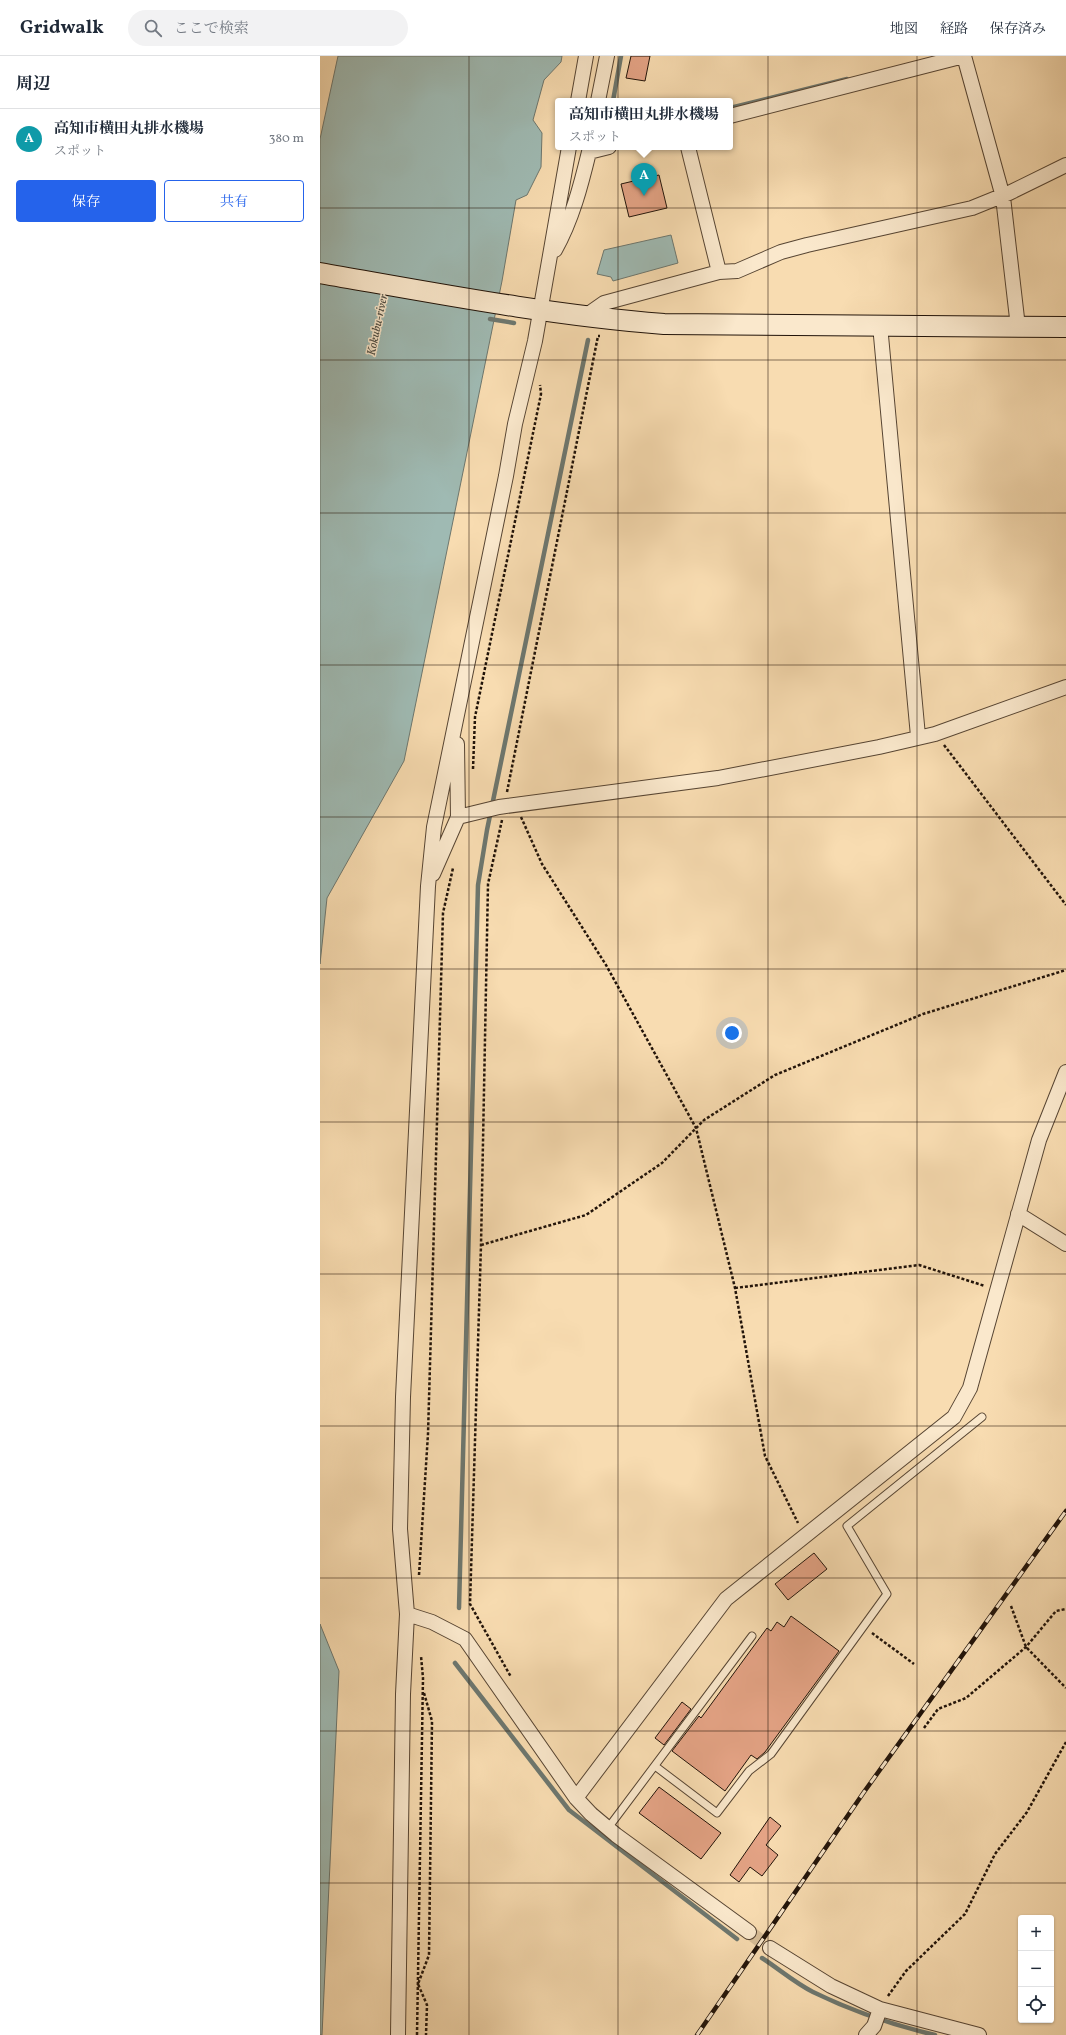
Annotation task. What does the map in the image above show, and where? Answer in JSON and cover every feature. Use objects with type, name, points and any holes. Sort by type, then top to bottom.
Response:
[{"type":"street","points":[[579,98],[586,56]]},
{"type":"street","points":[[599,98],[607,56]]},
{"type":"street","points":[[733,115],[964,56],[1002,196],[1018,327]]},
{"type":"street","points":[[398,2035],[403,1694],[408,1614],[400,1529],[403,1397],[428,886],[434,827],[457,717],[533,310],[548,262],[568,150]]},
{"type":"street","points":[[548,262],[560,241],[580,186],[589,150]]},
{"type":"street","points":[[689,150],[719,272]]},
{"type":"street","points":[[584,317],[604,303],[719,272],[737,271],[781,252],[956,212],[1002,196],[1066,165]]},
{"type":"street","points":[[320,274],[533,310],[584,317],[664,324],[1066,327]]},
{"type":"street","points":[[880,325],[918,736]]},
{"type":"street","points":[[458,817],[506,806],[718,778],[879,747],[918,736],[935,734],[1066,687]]},
{"type":"street","points":[[428,886],[458,817],[457,717]]},
{"type":"street","points":[[576,1798],[726,1598],[954,1417],[970,1388],[1039,1140],[1066,1072]]},
{"type":"street","points":[[1018,1214],[1066,1244]]},
{"type":"street","points":[[408,1614],[432,1622],[465,1638],[576,1798],[608,1828],[749,1932]]},
{"type":"street","points":[[770,1948],[831,1986],[874,2021],[979,2035]]},
{"type":"lane","points":[[655,1766],[717,1813],[749,1771],[771,1754],[887,1594],[848,1526],[982,1418]]},
{"type":"lane","points":[[608,1828],[752,1636]]},
{"type":"path","points":[[511,1678],[470,1604],[481,1245],[488,884],[506,806],[598,336],[606,336]]},
{"type":"path","points":[[473,770],[475,717],[541,394],[540,379]]},
{"type":"path","points":[[935,734],[1066,905]]},
{"type":"path","points":[[506,806],[606,965],[696,1128],[735,1288],[765,1456],[805,1536]]},
{"type":"path","points":[[419,1580],[428,1434],[443,913],[454,860]]},
{"type":"path","points":[[481,1245],[586,1215],[662,1163],[704,1120],[775,1075],[923,1014],[1066,970]]},
{"type":"path","points":[[735,1288],[919,1265],[997,1290]]},
{"type":"path","points":[[1011,1606],[1026,1647],[1066,1688]]},
{"type":"path","points":[[924,1728],[938,1709],[966,1698],[1026,1647],[1056,1611],[1066,1609]]},
{"type":"path","points":[[863,1626],[914,1664]]},
{"type":"path","points":[[417,2035],[423,1690],[420,1655]]},
{"type":"path","points":[[423,1690],[432,1721],[429,1955],[418,1984],[427,2005],[426,2035]]},
{"type":"path","points":[[874,2021],[906,1971],[965,1914],[995,1854],[1027,1812],[1066,1742]]},
{"type":"water","name":"Kokubu-river","points":[[338,56],[562,56],[561,62],[544,80],[533,120],[542,133],[541,167],[527,195],[516,200],[502,281],[404,761],[327,898],[320,964],[320,139]]},
{"type":"water","points":[[671,235],[678,263],[613,281],[611,277],[597,274],[604,250]]},
{"type":"water","points":[[320,1624],[339,1671],[322,2035],[320,2035]]},
{"type":"building","points":[[631,56],[650,56],[645,81],[626,78]]},
{"type":"building","points":[[659,175],[667,208],[629,217],[621,184]]},
{"type":"building","points":[[814,1553],[827,1569],[788,1600],[775,1584]]},
{"type":"building","points":[[791,1616],[839,1651],[765,1752],[757,1759],[751,1755],[725,1791],[672,1751],[699,1716],[701,1718],[767,1628],[771,1631],[777,1622],[784,1627]]},
{"type":"building","points":[[682,1702],[691,1709],[664,1745],[655,1738]]},
{"type":"building","points":[[659,1787],[721,1833],[701,1859],[639,1813]]},
{"type":"building","points":[[770,1817],[781,1826],[766,1845],[778,1855],[762,1876],[750,1867],[739,1882],[730,1875]]},
{"type":"waterway","points":[[614,98],[621,56]]},
{"type":"waterway","points":[[733,107],[847,79]]},
{"type":"waterway","points":[[490,319],[514,323]]},
{"type":"waterway","points":[[459,1608],[478,885],[487,830],[588,340]]},
{"type":"waterway","points":[[455,1663],[569,1810],[737,1939]]},
{"type":"waterway","points":[[762,1958],[800,1984],[828,1999],[873,2017],[935,2035]]},
{"type":"tunnel","points":[[749,1932],[770,1948]]},
{"type":"railway","points":[[697,2035],[864,1792],[1066,1511]]},
{"type":"place","name":"高知市横田丸排水機場","points":[[644,196]]}]
